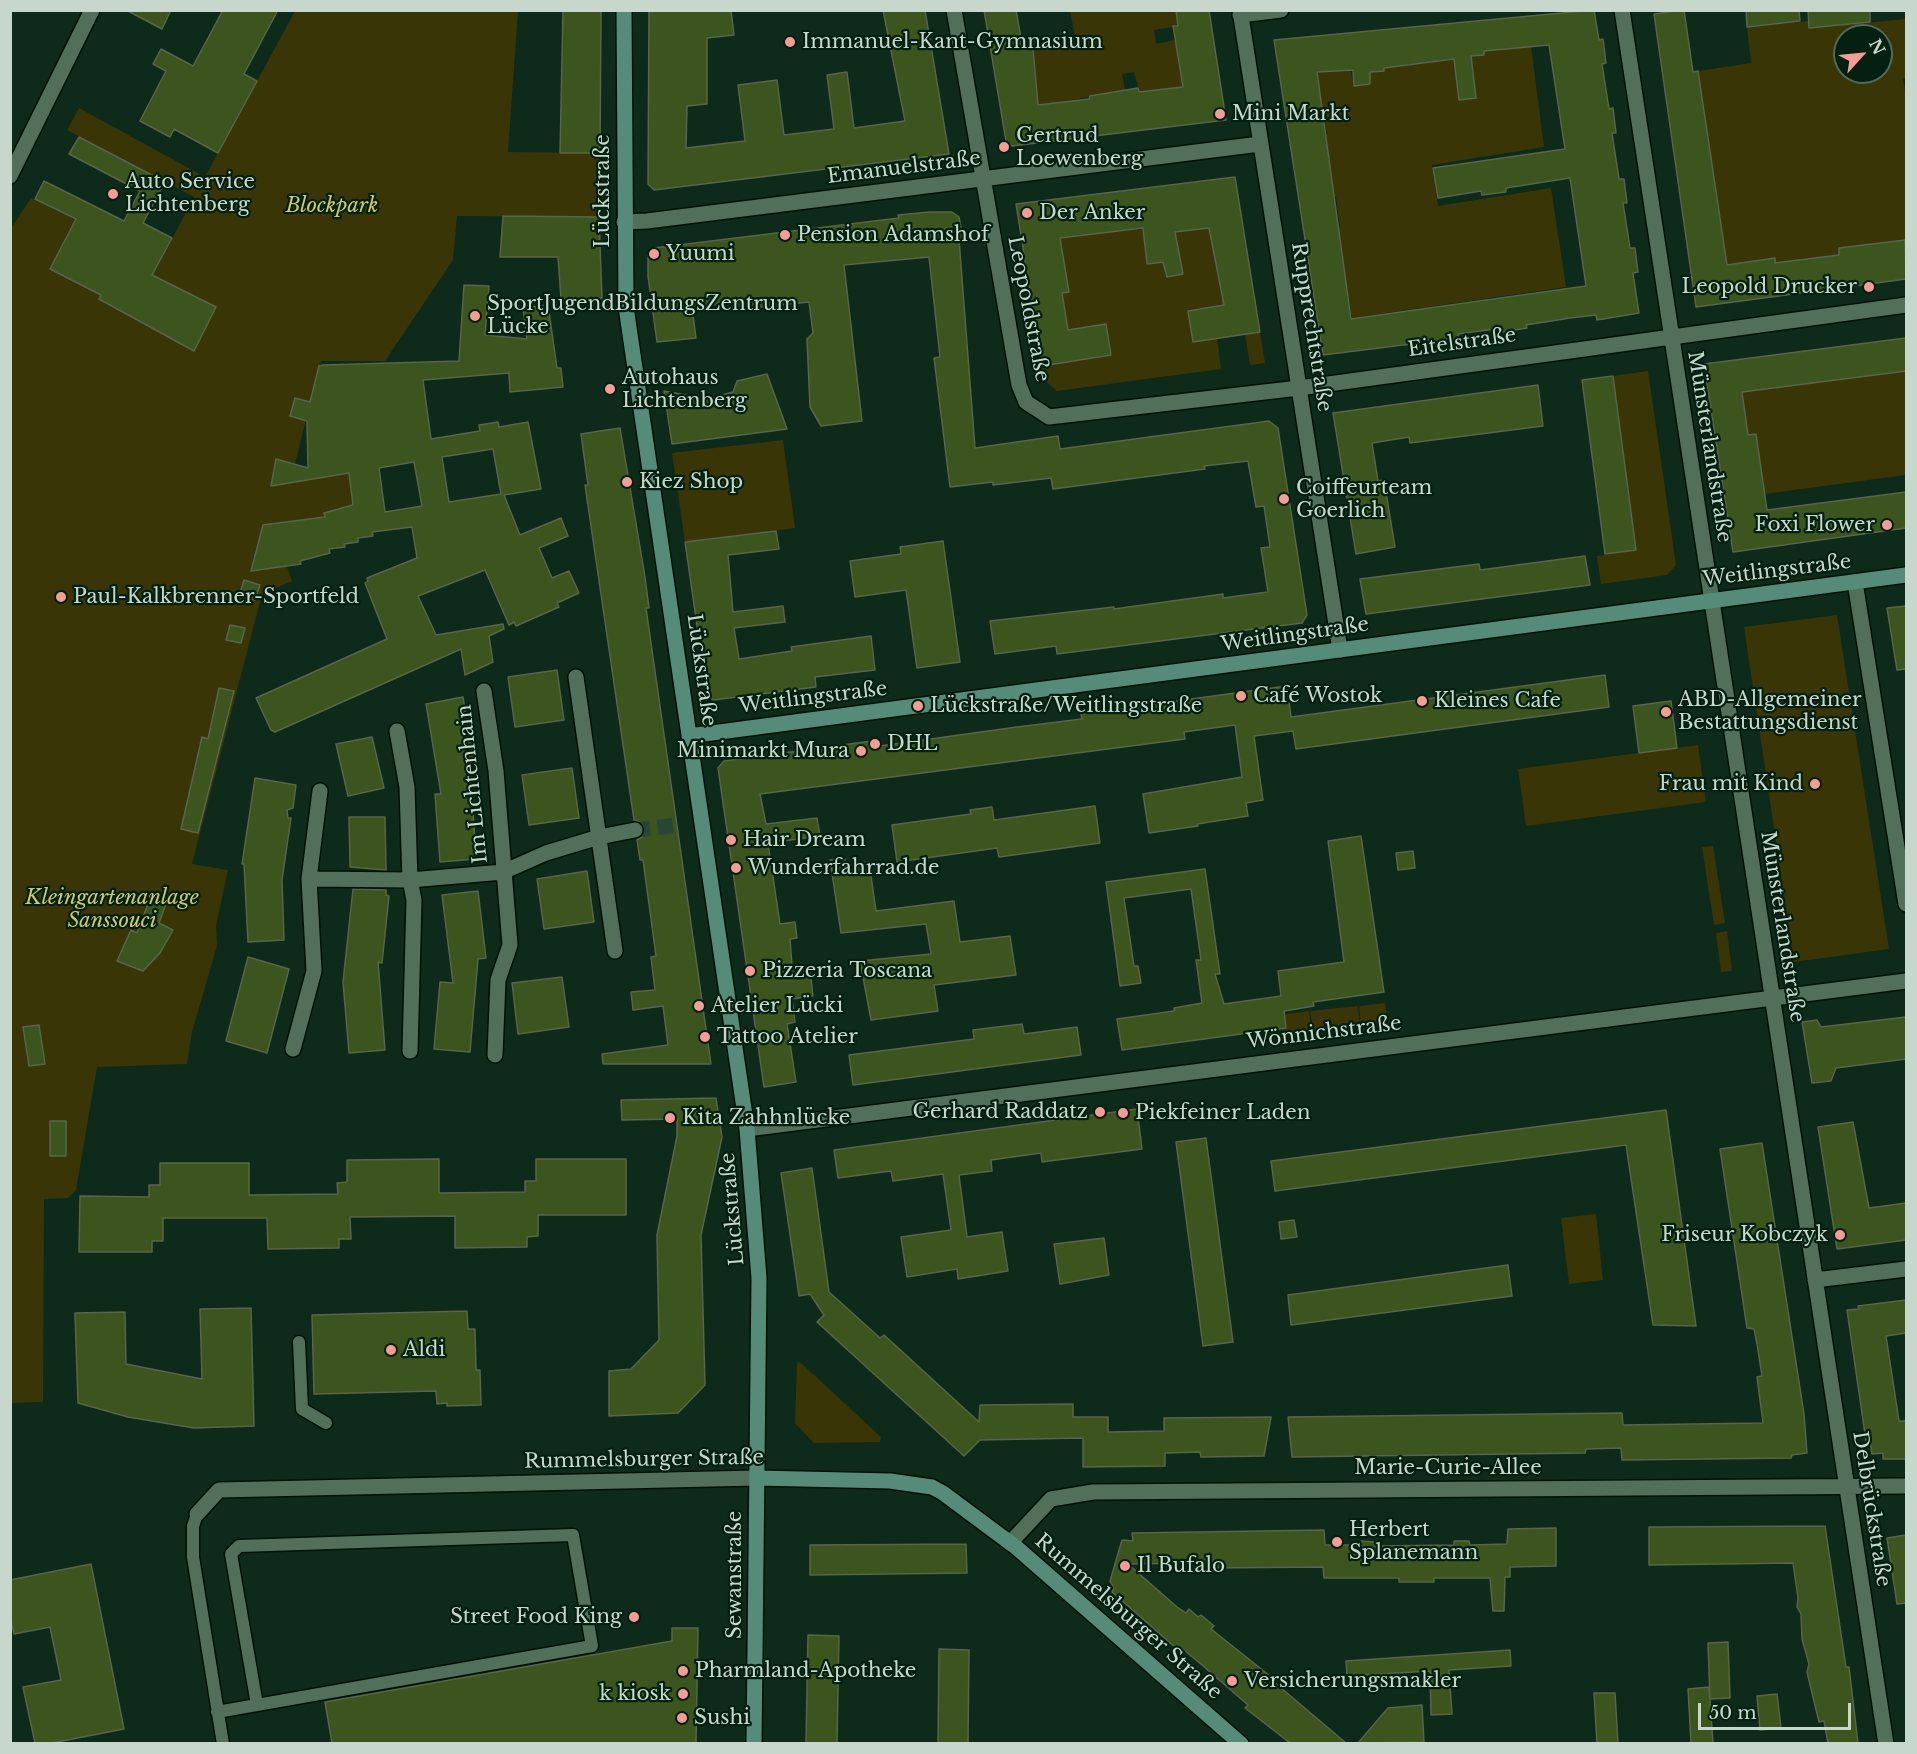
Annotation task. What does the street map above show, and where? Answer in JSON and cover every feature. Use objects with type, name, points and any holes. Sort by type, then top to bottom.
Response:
[{"type":"street","points":[[10,176],[92,10]]},
{"type":"street","name":"Lückstraße","points":[[624,10],[626,307],[747,1129],[759,1278],[757,1478]]},
{"type":"street","name":"Leopoldstraße","points":[[954,10],[1019,385],[1026,402]]},
{"type":"street","points":[[1240,13],[1281,10]]},
{"type":"street","name":"Münsterlandstraße","points":[[1622,10],[1815,1280]]},
{"type":"street","name":"Rupprechtstraße","points":[[1240,13],[1340,650]]},
{"type":"street","name":"Emanuelstraße","points":[[624,222],[1260,144]]},
{"type":"street","name":"Eitelstraße","points":[[1026,402],[1049,417],[1299,388],[1906,305]]},
{"type":"street","name":"Weitlingstraße","points":[[689,736],[1906,575]]},
{"type":"street","points":[[1855,582],[1906,904]]},
{"type":"street","points":[[576,677],[615,951]]},
{"type":"street","name":"Im Lichtenhain","points":[[484,692],[496,771],[510,945],[498,980],[495,1055]]},
{"type":"street","points":[[397,731],[407,787],[410,880],[414,900],[410,1051]]},
{"type":"street","points":[[293,1049],[314,971],[309,879],[320,791]]},
{"type":"street","name":"Im Lichtenhain","points":[[309,879],[410,880],[503,872],[546,853],[599,837],[635,830]]},
{"type":"street","name":"Wönnichstraße","points":[[747,1129],[1906,981]]},
{"type":"street","points":[[1815,1280],[1906,1269]]},
{"type":"street","name":"Delbrückstraße","points":[[1815,1280],[1886,1743]]},
{"type":"street","name":"Rummelsburger Straße","points":[[197,1514],[219,1490],[757,1478],[890,1481],[932,1487],[963,1505],[1010,1543],[1241,1743]]},
{"type":"street","name":"Sewanstraße","points":[[754,1743],[757,1478]]},
{"type":"street","name":"Marie-Curie-Allee","points":[[1010,1543],[1051,1499],[1093,1492],[1906,1486]]},
{"type":"lane","points":[[299,1342],[302,1409],[326,1423]]},
{"type":"lane","name":"Rummelsburger Straße","points":[[197,1514],[193,1526],[193,1557],[223,1743]]},
{"type":"lane","points":[[217,1712],[592,1646],[573,1535],[239,1546],[231,1554],[257,1704]]},
{"type":"green space","points":[[295,11],[518,11],[508,152],[600,153],[599,217],[457,216],[453,260],[385,361],[321,361],[290,483],[378,468],[353,505],[324,513],[325,517],[311,519],[285,533],[277,567],[287,567],[292,581],[262,594],[192,864],[228,870],[216,926],[217,946],[192,1032],[187,1064],[97,1067],[76,1190],[68,1198],[44,1199],[43,1402],[11,1403],[10,230],[31,198],[160,262],[194,197],[67,130],[79,108],[205,177]]},
{"type":"green space","points":[[1070,11],[1176,11],[1178,26],[1154,30],[1156,44],[1175,40],[1183,87],[1140,94],[1134,72],[1122,74],[1125,90],[1038,106],[1033,49],[1076,42]]},
{"type":"green space","points":[[1906,19],[1906,78],[1903,79],[1906,96],[1906,246],[1904,240],[1839,248],[1840,255],[1775,263],[1774,258],[1726,266],[1697,71],[1751,63],[1747,27],[1809,21],[1810,28],[1833,26],[1833,84],[1893,84],[1893,24],[1853,24]]},
{"type":"green space","points":[[1531,46],[1544,147],[1432,165],[1438,206],[1551,188],[1566,287],[1352,318],[1338,229],[1340,227],[1336,197],[1332,197],[1329,177],[1332,176],[1327,145],[1321,135],[1327,134],[1314,71],[1350,70],[1354,85],[1369,72],[1384,71],[1384,68],[1459,59],[1460,100],[1476,97],[1471,56],[1484,55],[1484,51]]},
{"type":"green space","points":[[1189,226],[1194,230],[1209,228],[1224,305],[1189,310],[1193,342],[1217,338],[1221,369],[1057,391],[1044,380],[1042,366],[1110,355],[1106,324],[1068,330],[1062,293],[1061,245],[1056,236]]},
{"type":"green space","points":[[1260,332],[1265,363],[1250,365],[1245,334]]},
{"type":"green space","points":[[1648,371],[1676,565],[1667,575],[1601,584],[1597,556],[1636,550],[1613,376]]},
{"type":"green space","points":[[1906,371],[1906,475],[1757,495],[1756,434],[1748,435],[1742,392]]},
{"type":"green space","points":[[783,440],[795,528],[685,542],[672,453]]},
{"type":"green space","points":[[1837,615],[1889,949],[1794,962],[1744,627]]},
{"type":"green space","points":[[1698,745],[1706,802],[1526,826],[1518,769]]},
{"type":"green space","points":[[1713,846],[1725,923],[1714,925],[1702,847]]},
{"type":"green space","points":[[1727,931],[1732,971],[1721,972],[1716,933]]},
{"type":"green space","points":[[1385,1003],[1388,1022],[1361,1026],[1359,1006]]},
{"type":"green space","points":[[1358,1006],[1360,1026],[1314,1032],[1310,1011]]},
{"type":"green space","points":[[1309,1011],[1312,1033],[1283,1036],[1280,1015]]},
{"type":"green space","points":[[1596,1214],[1603,1280],[1569,1284],[1561,1218]]},
{"type":"green space","points":[[797,1362],[801,1363],[881,1437],[880,1442],[814,1443],[795,1423]]},
{"type":"building","points":[[126,10],[171,10],[162,29]]},
{"type":"building","points":[[223,10],[278,10],[244,74],[257,81],[218,153],[174,129],[170,137],[140,121],[166,71],[153,64],[161,49],[193,66]]},
{"type":"building","points":[[563,10],[601,10],[600,153],[560,153]]},
{"type":"building","points":[[649,10],[731,10],[734,35],[707,38],[707,104],[687,106],[686,148],[745,141],[738,85],[777,80],[784,135],[834,129],[827,75],[847,72],[854,128],[905,121],[883,10],[925,10],[949,154],[654,190],[648,184]]},
{"type":"building","points":[[984,10],[1016,10],[1023,50],[1033,49],[1038,105],[1089,99],[1090,96],[1138,88],[1139,92],[1183,87],[1173,26],[1178,26],[1176,10],[1209,10],[1226,120],[1012,146],[1006,141]]},
{"type":"building","points":[[1594,10],[1599,40],[1603,39],[1606,63],[1602,64],[1609,109],[1613,108],[1616,133],[1612,133],[1619,179],[1624,179],[1627,203],[1623,203],[1630,248],[1635,248],[1638,272],[1633,273],[1639,313],[1597,320],[1596,315],[1570,318],[1526,325],[1527,328],[1503,332],[1502,328],[1458,334],[1459,338],[1323,355],[1274,40]],"holes":[[[1549,45],[1565,149],[1433,168],[1438,198],[1481,191],[1482,195],[1506,192],[1506,188],[1570,178],[1586,286],[1351,319],[1317,72],[1353,70],[1354,86],[1370,84],[1370,72],[1384,71],[1384,68],[1454,59],[1459,100],[1476,98],[1471,56],[1484,55],[1484,51]]]},
{"type":"building","points":[[1684,10],[1693,72],[1698,71],[1727,265],[1775,258],[1775,263],[1839,255],[1839,248],[1905,240],[1906,279],[1696,307],[1654,14]]},
{"type":"building","points":[[1746,10],[1799,10],[1800,21],[1747,27]]},
{"type":"building","points":[[1808,10],[1870,10],[1870,22],[1809,28]]},
{"type":"building","points":[[79,137],[165,182],[143,223],[172,238],[152,275],[216,307],[194,351],[99,299],[101,295],[50,269],[76,219],[35,199],[44,181],[124,221],[140,191],[69,154]]},
{"type":"building","points":[[1235,177],[1260,332],[1193,342],[1188,311],[1224,305],[1209,228],[1175,232],[1183,274],[1167,277],[1163,262],[1147,264],[1143,228],[1060,238],[1069,292],[1062,293],[1068,330],[1106,324],[1111,355],[1042,366],[1016,204]]},
{"type":"building","points":[[952,212],[959,217],[963,239],[959,239],[975,448],[1058,436],[1060,449],[1269,421],[1278,428],[1307,615],[1302,623],[1057,654],[1056,646],[995,654],[990,621],[1114,607],[1114,609],[1223,594],[1223,598],[1268,592],[1261,548],[1270,547],[1264,506],[1256,507],[1248,461],[1204,466],[1205,469],[1053,489],[1051,478],[993,485],[993,482],[950,487],[934,358],[940,357],[929,257],[844,265],[862,421],[821,426],[810,407],[807,339],[813,333],[809,302],[734,310],[733,302],[692,307],[696,338],[657,342],[648,276],[648,255],[654,248],[899,218],[898,215]]},
{"type":"building","points":[[503,216],[599,217],[602,299],[561,299],[558,257],[500,257]]},
{"type":"building","points":[[464,285],[489,286],[485,335],[527,339],[523,308],[548,305],[557,368],[561,368],[563,387],[510,392],[509,373],[423,380],[431,439],[480,431],[479,425],[498,422],[499,427],[528,422],[541,489],[504,495],[520,535],[561,518],[568,536],[539,548],[552,578],[569,571],[579,593],[557,603],[559,607],[516,626],[514,622],[509,625],[485,570],[418,596],[436,635],[503,624],[504,629],[489,636],[493,662],[465,675],[461,649],[275,732],[271,730],[256,698],[387,639],[365,583],[368,581],[367,578],[417,558],[412,527],[372,532],[373,536],[358,538],[358,542],[344,544],[345,547],[329,549],[330,553],[300,561],[301,564],[251,571],[263,525],[325,517],[324,513],[353,505],[349,473],[271,486],[276,459],[308,468],[307,421],[290,416],[295,398],[310,402],[319,366],[323,365],[459,361]],"holes":[[[493,449],[501,494],[449,502],[442,457]],[[414,462],[422,506],[385,512],[379,468]]]},
{"type":"building","points":[[1906,338],[1906,371],[1742,392],[1748,435],[1756,434],[1767,510],[1906,492],[1906,528],[1733,552],[1704,364]]},
{"type":"building","points":[[767,374],[787,429],[672,444],[664,391],[708,399],[733,392],[737,381]]},
{"type":"building","points":[[1613,376],[1636,550],[1605,554],[1582,380]]},
{"type":"building","points":[[1538,385],[1543,426],[1410,443],[1409,437],[1372,443],[1378,481],[1384,480],[1395,547],[1356,554],[1333,413]]},
{"type":"building","points":[[620,428],[645,577],[649,608],[646,608],[711,1064],[603,1064],[602,1054],[668,1045],[663,1006],[633,1010],[631,992],[655,990],[651,957],[656,956],[643,860],[640,860],[637,840],[642,837],[645,829],[642,823],[634,820],[585,485],[588,485],[581,434]]},
{"type":"building","points":[[776,531],[779,549],[728,555],[733,612],[783,606],[785,622],[734,628],[739,659],[792,651],[791,647],[871,636],[875,670],[815,677],[816,687],[713,700],[707,695],[685,542]]},
{"type":"building","points":[[943,541],[960,662],[917,668],[906,590],[855,597],[850,561],[901,554],[900,547]]},
{"type":"building","points":[[1585,556],[1590,585],[1366,614],[1360,579],[1479,564],[1480,570]]},
{"type":"building","points":[[244,580],[260,585],[255,600],[239,596]]},
{"type":"building","points":[[1906,606],[1906,669],[1897,670],[1887,608]]},
{"type":"building","points":[[230,625],[245,628],[241,643],[226,640]]},
{"type":"building","points":[[557,670],[564,720],[515,727],[508,677]]},
{"type":"building","points":[[1605,675],[1609,707],[1296,749],[1293,731],[1254,736],[1263,800],[1246,803],[1248,816],[1149,833],[1143,794],[1242,777],[1235,725],[1184,732],[1185,739],[760,794],[766,824],[817,818],[820,836],[768,843],[780,924],[795,922],[797,938],[790,939],[792,966],[802,966],[802,971],[810,970],[813,996],[792,999],[795,1022],[787,1024],[796,1082],[764,1087],[718,768],[724,761],[879,740],[880,746],[1082,719],[1081,714],[1287,686],[1291,717]]},
{"type":"building","points":[[219,688],[234,691],[198,833],[181,829],[202,737],[208,739]]},
{"type":"building","points":[[463,697],[474,764],[470,764],[476,859],[440,862],[435,794],[441,794],[426,704]]},
{"type":"building","points":[[1671,701],[1677,748],[1639,753],[1633,706]]},
{"type":"building","points":[[372,737],[384,788],[348,796],[336,744]]},
{"type":"building","points":[[572,768],[579,818],[529,825],[522,775]]},
{"type":"building","points":[[255,778],[296,785],[293,808],[287,810],[288,818],[291,818],[282,880],[284,940],[248,942],[244,864],[242,864]]},
{"type":"building","points":[[1095,806],[1100,843],[999,857],[997,848],[897,862],[892,825],[971,814],[970,810],[992,807],[994,820]]},
{"type":"building","points":[[349,817],[385,817],[386,870],[350,867]]},
{"type":"building","points":[[1361,836],[1384,992],[1313,1002],[1314,1006],[1284,1011],[1286,1028],[1122,1050],[1117,1019],[1174,1011],[1174,1008],[1202,1003],[1196,960],[1201,960],[1191,889],[1124,898],[1134,966],[1138,966],[1141,983],[1120,986],[1106,882],[1205,869],[1220,974],[1215,974],[1224,1004],[1281,996],[1278,971],[1344,962],[1328,841]]},
{"type":"building","points":[[1413,851],[1415,868],[1398,870],[1396,853]]},
{"type":"building","points":[[845,859],[846,865],[869,862],[876,911],[954,901],[960,942],[1010,936],[1016,975],[934,985],[938,1011],[871,1020],[860,961],[931,954],[926,924],[841,933],[830,860]]},
{"type":"building","points":[[587,871],[594,922],[544,929],[537,879]]},
{"type":"building","points":[[353,889],[386,890],[386,895],[389,896],[382,963],[378,962],[385,1050],[349,1053],[343,982]]},
{"type":"building","points":[[478,891],[486,958],[478,959],[470,1052],[434,1049],[440,982],[453,983],[442,895]]},
{"type":"building","points":[[151,896],[167,901],[159,923],[173,930],[160,953],[143,971],[117,961],[131,930],[137,933]]},
{"type":"building","points":[[248,957],[289,969],[267,1053],[226,1041]]},
{"type":"building","points":[[562,977],[569,1027],[518,1034],[512,983]]},
{"type":"building","points":[[1906,1017],[1906,1059],[1836,1068],[1831,1081],[1812,1083],[1802,1022],[1817,1020],[1821,1027]]},
{"type":"building","points":[[1022,1024],[1024,1034],[1077,1027],[1081,1055],[853,1085],[849,1055],[974,1039],[973,1030]]},
{"type":"building","points":[[39,1025],[45,1064],[29,1066],[23,1027]]},
{"type":"building","points":[[716,1098],[722,1137],[701,1235],[705,1385],[678,1413],[609,1416],[609,1371],[631,1369],[659,1340],[657,1235],[677,1136],[677,1119],[622,1120],[621,1100]]},
{"type":"building","points":[[1137,1109],[1142,1149],[1042,1162],[1041,1153],[991,1160],[992,1171],[959,1175],[967,1237],[1002,1232],[1008,1271],[958,1279],[957,1269],[907,1277],[901,1237],[951,1230],[943,1174],[893,1181],[891,1171],[838,1178],[834,1150]]},
{"type":"building","points":[[1666,1110],[1696,1326],[1653,1325],[1626,1145],[1275,1191],[1271,1161]]},
{"type":"building","points":[[50,1121],[66,1121],[66,1156],[50,1156]]},
{"type":"building","points":[[1853,1122],[1869,1208],[1906,1203],[1906,1240],[1837,1249],[1818,1127]]},
{"type":"building","points":[[1206,1138],[1233,1342],[1203,1346],[1176,1142]]},
{"type":"building","points":[[1762,1143],[1804,1414],[1807,1453],[1792,1455],[1791,1458],[1622,1460],[1621,1448],[1586,1449],[1585,1453],[1292,1457],[1288,1417],[1622,1413],[1623,1425],[1763,1423],[1757,1377],[1762,1376],[1757,1344],[1754,1329],[1747,1328],[1720,1149]]},
{"type":"building","points":[[439,1159],[439,1193],[525,1192],[525,1181],[536,1181],[536,1159],[626,1159],[626,1215],[538,1215],[538,1236],[527,1237],[527,1247],[455,1248],[455,1216],[350,1217],[351,1239],[339,1239],[339,1248],[268,1249],[267,1218],[163,1218],[163,1241],[152,1241],[152,1252],[79,1252],[80,1196],[149,1197],[149,1185],[160,1185],[160,1163],[249,1163],[249,1195],[338,1194],[337,1183],[347,1182],[347,1160]]},
{"type":"building","points":[[812,1168],[829,1292],[880,1338],[884,1335],[979,1422],[980,1405],[1073,1404],[1073,1417],[1108,1417],[1108,1432],[1164,1431],[1164,1418],[1271,1417],[1264,1456],[1201,1457],[1200,1452],[1165,1453],[1165,1466],[1083,1467],[1083,1438],[980,1440],[964,1456],[817,1322],[824,1315],[810,1294],[799,1296],[781,1173]]},
{"type":"building","points":[[1294,1220],[1297,1237],[1281,1239],[1279,1222]]},
{"type":"building","points":[[1104,1238],[1109,1275],[1060,1284],[1054,1244]]},
{"type":"building","points":[[1508,1265],[1512,1296],[1291,1325],[1288,1295]]},
{"type":"building","points":[[1906,1300],[1906,1333],[1886,1336],[1899,1421],[1906,1421],[1906,1459],[1883,1459],[1883,1453],[1872,1454],[1870,1441],[1866,1441],[1847,1310],[1859,1309],[1858,1306]]},
{"type":"building","points":[[251,1308],[254,1426],[194,1428],[128,1417],[78,1403],[75,1313],[125,1312],[126,1364],[202,1379],[200,1309]]},
{"type":"building","name":"Aldi","points":[[467,1311],[468,1329],[475,1329],[476,1370],[480,1370],[481,1405],[437,1404],[436,1391],[314,1394],[312,1315]]},
{"type":"building","points":[[1825,1526],[1846,1667],[1849,1667],[1858,1743],[1828,1743],[1824,1721],[1819,1722],[1807,1672],[1809,1664],[1802,1639],[1801,1614],[1797,1607],[1798,1598],[1793,1563],[1649,1565],[1649,1527]]},
{"type":"building","points":[[1556,1528],[1556,1566],[1510,1567],[1510,1577],[1505,1577],[1504,1611],[1493,1611],[1490,1578],[1434,1578],[1434,1582],[1399,1582],[1399,1578],[1324,1578],[1323,1567],[1210,1568],[1210,1564],[1128,1564],[1177,1607],[1186,1613],[1189,1609],[1198,1617],[1201,1615],[1214,1626],[1211,1629],[1275,1680],[1274,1682],[1346,1743],[1290,1743],[1245,1708],[1248,1705],[1202,1665],[1178,1645],[1176,1648],[1112,1592],[1114,1588],[1110,1581],[1122,1540],[1133,1541],[1132,1533],[1324,1530],[1325,1545],[1360,1545],[1361,1541],[1375,1542],[1375,1546],[1454,1545],[1454,1541],[1469,1541],[1470,1545],[1507,1544],[1508,1529]]},
{"type":"building","points":[[1906,1535],[1906,1603],[1897,1604],[1887,1538]]},
{"type":"building","points":[[966,1544],[967,1573],[810,1575],[810,1545]]},
{"type":"building","points":[[91,1564],[124,1729],[52,1743],[35,1743],[23,1687],[61,1680],[50,1627],[14,1634],[10,1616],[10,1580]]},
{"type":"building","points":[[672,1628],[698,1628],[696,1743],[332,1743],[325,1702],[672,1641]]},
{"type":"building","points":[[808,1635],[839,1636],[837,1743],[806,1743]]},
{"type":"building","points":[[1728,1642],[1730,1698],[1710,1699],[1708,1643]]},
{"type":"building","points":[[939,1649],[969,1650],[968,1743],[938,1743]]},
{"type":"building","points":[[1510,1650],[1511,1666],[1449,1670],[1452,1714],[1431,1715],[1430,1671],[1347,1676],[1346,1661]]},
{"type":"building","points":[[1709,1687],[1713,1743],[1691,1743],[1688,1689]]},
{"type":"building","points":[[1594,1693],[1615,1693],[1618,1743],[1597,1743]]},
{"type":"building","points":[[1777,1694],[1781,1728],[1760,1730],[1757,1696]]},
{"type":"building","points":[[1422,1705],[1424,1742],[1358,1743],[1388,1708]]},
{"type":"tunnel","points":[[635,830],[677,825]]},
{"type":"place","name":"Immanuel-Kant-Gymnasium","points":[[790,42]]},
{"type":"place","name":"Mini Markt","points":[[1220,114]]},
{"type":"place","name":"Gertrud Loewenberg","points":[[1004,147]]},
{"type":"place","name":"Auto Service Lichtenberg","points":[[113,194]]},
{"type":"place","name":"Der Anker","points":[[1027,213]]},
{"type":"place","name":"Pension Adamshof","points":[[785,235]]},
{"type":"place","name":"Yuumi","points":[[654,254]]},
{"type":"place","name":"Leopold Drucker","points":[[1869,287]]},
{"type":"place","name":"SportJugendBildungsZentrum Lücke","points":[[475,316]]},
{"type":"place","name":"Autohaus Lichtenberg","points":[[610,389]]},
{"type":"place","name":"Kiez Shop","points":[[627,482]]},
{"type":"place","name":"Coiffeurteam Goerlich","points":[[1284,499]]},
{"type":"place","name":"Foxi Flower","points":[[1887,525]]},
{"type":"place","name":"Paul-Kalkbrenner-Sportfeld","points":[[61,597]]},
{"type":"place","name":"Café Wostok","points":[[1241,696]]},
{"type":"place","name":"Kleines Cafe","points":[[1422,701]]},
{"type":"place","name":"Lückstraße/Weitlingstraße","points":[[918,706]]},
{"type":"place","name":"ABD-Allgemeiner Bestattungsdienst","points":[[1666,712]]},
{"type":"place","name":"DHL","points":[[875,744]]},
{"type":"place","name":"Minimarkt Mura","points":[[861,751]]},
{"type":"place","name":"Frau mit Kind","points":[[1815,784]]},
{"type":"place","name":"Hair Dream","points":[[731,840]]},
{"type":"place","name":"Wunderfahrrad.de","points":[[736,868]]},
{"type":"place","name":"Pizzeria Toscana","points":[[750,971]]},
{"type":"place","name":"Atelier Lücki","points":[[699,1006]]},
{"type":"place","name":"Tattoo Atelier","points":[[705,1037]]},
{"type":"place","name":"Gerhard Raddatz","points":[[1100,1112]]},
{"type":"place","name":"Piekfeiner Laden","points":[[1123,1113]]},
{"type":"place","name":"Kita Zahhnlücke","points":[[670,1118]]},
{"type":"place","name":"Friseur Kobczyk","points":[[1840,1235]]},
{"type":"place","name":"Aldi","points":[[391,1350]]},
{"type":"place","name":"Herbert Splanemann","points":[[1337,1542]]},
{"type":"place","name":"Il Bufalo","points":[[1125,1566]]},
{"type":"place","name":"Street Food King","points":[[634,1617]]},
{"type":"place","name":"Pharmland-Apotheke","points":[[683,1671]]},
{"type":"place","name":"Versicherungsmakler","points":[[1232,1681]]},
{"type":"place","name":"k kiosk","points":[[683,1694]]},
{"type":"place","name":"Sushi","points":[[682,1718]]},
{"type":"park label","name":"Blockpark","points":[[332,206]]},
{"type":"park label","name":"Kleingartenanlage Sanssouci","points":[[112,910]]}]
